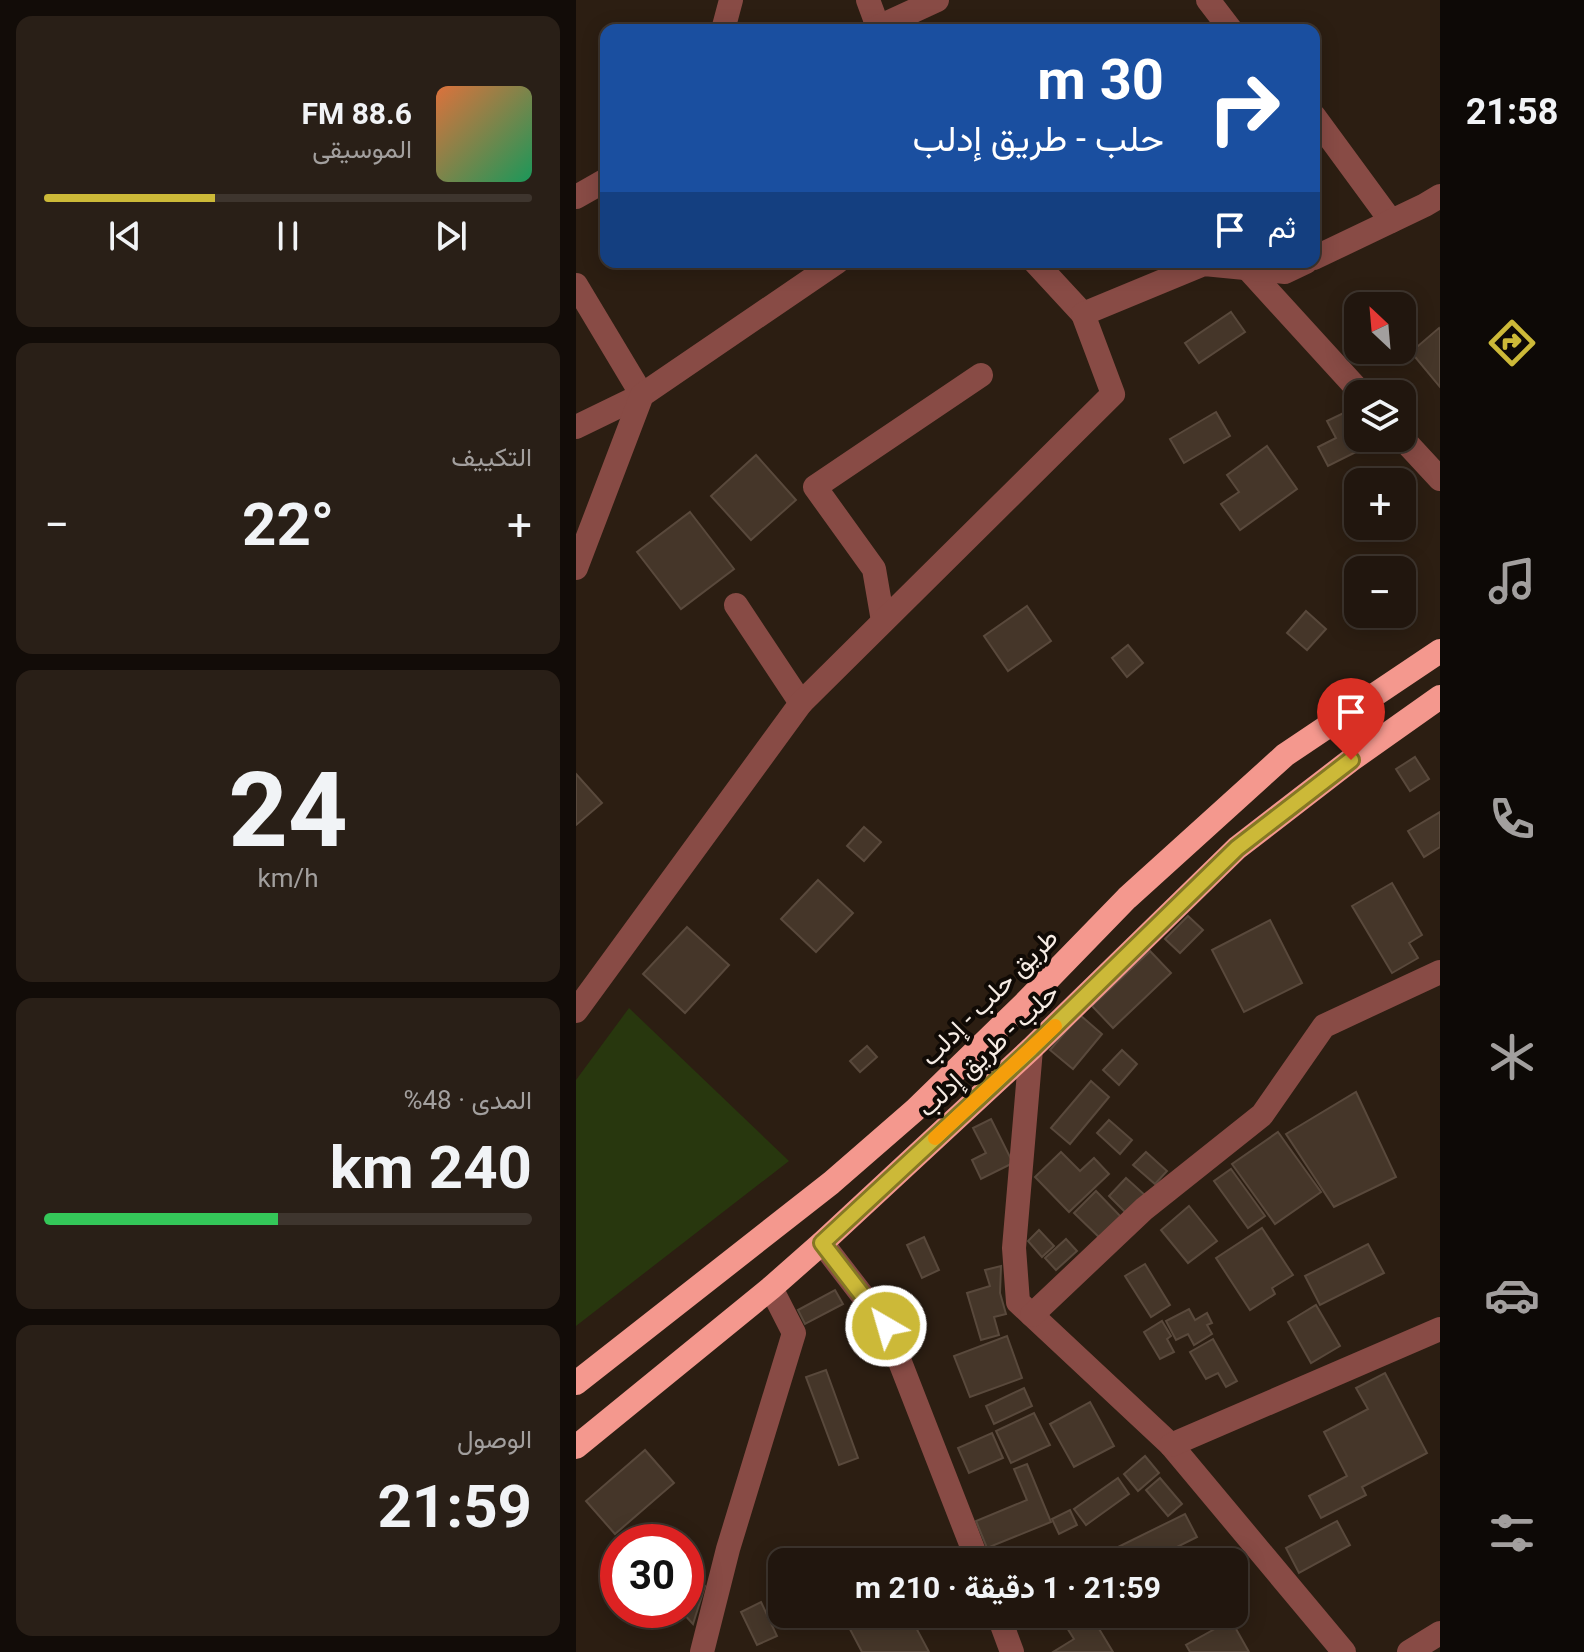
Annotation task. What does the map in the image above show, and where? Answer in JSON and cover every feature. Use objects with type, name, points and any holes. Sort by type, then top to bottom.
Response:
[{"type":"highway","name":"طريق حلب - إدلب","points":[[576,1383],[831,1183],[915,1110],[1127,898],[1285,755],[1440,651]]},
{"type":"highway","name":"حلب - طريق إدلب","points":[[576,1447],[822,1243],[1031,1049],[1237,848],[1351,760],[1440,697]]},
{"type":"street","points":[[725,24],[731,0]]},
{"type":"street","points":[[868,0],[881,24]]},
{"type":"street","points":[[889,24],[937,0]]},
{"type":"street","points":[[1208,0],[1226,24]]},
{"type":"street","points":[[1320,124],[1391,221]]},
{"type":"street","points":[[576,197],[600,183]]},
{"type":"street","points":[[1320,255],[1440,196]]},
{"type":"street","points":[[576,427],[642,395],[828,268]]},
{"type":"street","points":[[576,1011],[801,703],[1113,394],[1083,314],[1041,268]]},
{"type":"street","points":[[1083,314],[1194,268]]},
{"type":"street","points":[[1247,268],[1285,272],[1293,268]]},
{"type":"street","points":[[1247,268],[1349,380]]},
{"type":"street","points":[[576,285],[642,395]]},
{"type":"street","points":[[883,621],[874,569],[815,487],[981,375]]},
{"type":"street","points":[[577,562],[642,395]]},
{"type":"street","points":[[1415,452],[1440,479]]},
{"type":"street","points":[[736,605],[801,703]]},
{"type":"street","points":[[1032,1315],[1144,1209],[1262,1115],[1324,1026],[1440,972]]},
{"type":"street","points":[[1031,1049],[1014,1248],[1018,1302],[1171,1445],[1344,1652]]},
{"type":"street","points":[[822,1243],[886,1326],[973,1548]]},
{"type":"street","points":[[702,1652],[728,1549],[794,1333],[771,1288]]},
{"type":"street","points":[[1171,1445],[1440,1329]]},
{"type":"street","points":[[1003,1628],[1012,1652]]},
{"type":"street","points":[[1409,1652],[1440,1633]]},
{"type":"green space","points":[[629,1008],[789,1161],[576,1326],[576,1080]]},
{"type":"building","points":[[1231,312],[1245,332],[1199,363],[1185,343]]},
{"type":"building","points":[[1439,328],[1440,387],[1416,358],[1416,348]]},
{"type":"building","points":[[1216,412],[1230,436],[1184,463],[1170,439]]},
{"type":"building","points":[[1344,413],[1344,452],[1356,452],[1328,466],[1318,447],[1336,438],[1327,421]]},
{"type":"building","points":[[1267,446],[1297,489],[1240,530],[1221,504],[1239,492],[1227,475]]},
{"type":"building","points":[[756,455],[796,500],[751,540],[711,496]]},
{"type":"building","points":[[690,512],[734,569],[681,609],[637,552]]},
{"type":"building","points":[[1027,606],[1051,641],[1008,671],[984,636]]},
{"type":"building","points":[[1306,611],[1326,629],[1307,650],[1287,633]]},
{"type":"building","points":[[1128,645],[1143,663],[1127,677],[1112,658]]},
{"type":"building","points":[[1415,757],[1429,779],[1410,791],[1396,769]]},
{"type":"building","points":[[576,774],[602,803],[576,825]]},
{"type":"building","points":[[1440,812],[1440,847],[1424,857],[1408,831]]},
{"type":"building","points":[[864,827],[881,842],[864,861],[847,846]]},
{"type":"building","points":[[818,880],[853,913],[816,952],[781,919]]},
{"type":"building","points":[[1392,883],[1422,935],[1409,943],[1418,958],[1392,973],[1352,906]]},
{"type":"building","points":[[1188,916],[1203,930],[1180,953],[1165,939]]},
{"type":"building","points":[[1270,920],[1302,983],[1244,1012],[1212,950]]},
{"type":"building","points":[[687,927],[729,965],[685,1013],[643,974]]},
{"type":"building","points":[[1150,951],[1171,973],[1113,1028],[1092,1006]]},
{"type":"building","points":[[1080,1015],[1102,1034],[1073,1069],[1050,1050]]},
{"type":"building","points":[[867,1046],[877,1057],[860,1072],[850,1061]]},
{"type":"building","points":[[1122,1050],[1137,1064],[1119,1085],[1103,1070]]},
{"type":"building","points":[[1091,1081],[1109,1097],[1070,1144],[1051,1128]]},
{"type":"building","points":[[1356,1092],[1396,1177],[1334,1207],[1286,1134]]},
{"type":"building","points":[[991,1119],[1013,1163],[981,1179],[972,1160],[986,1153],[973,1128]]},
{"type":"building","points":[[1109,1120],[1132,1140],[1120,1154],[1097,1133]]},
{"type":"building","points":[[1278,1132],[1321,1192],[1275,1224],[1232,1164]]},
{"type":"building","points":[[1061,1152],[1080,1171],[1094,1158],[1109,1174],[1069,1212],[1035,1177]]},
{"type":"building","points":[[1146,1152],[1167,1171],[1155,1184],[1133,1165]]},
{"type":"building","points":[[1231,1169],[1265,1216],[1248,1228],[1214,1181]]},
{"type":"building","points":[[1126,1178],[1147,1197],[1129,1216],[1109,1196]]},
{"type":"building","points":[[1096,1191],[1123,1219],[1102,1240],[1074,1213]]},
{"type":"building","points":[[1189,1206],[1217,1241],[1188,1263],[1161,1230]]},
{"type":"building","points":[[1262,1228],[1293,1275],[1272,1288],[1275,1294],[1250,1310],[1216,1258]]},
{"type":"building","points":[[1039,1230],[1054,1246],[1042,1257],[1028,1241]]},
{"type":"building","points":[[924,1237],[939,1270],[922,1278],[907,1245]]},
{"type":"building","points":[[1066,1239],[1077,1251],[1056,1270],[1045,1258]]},
{"type":"building","points":[[1368,1244],[1384,1273],[1320,1305],[1305,1276]]},
{"type":"building","points":[[1145,1264],[1170,1305],[1151,1317],[1125,1276]]},
{"type":"building","points":[[1001,1266],[1000,1293],[1006,1314],[994,1317],[999,1335],[981,1340],[967,1293],[990,1286],[985,1270]]},
{"type":"building","points":[[835,1290],[843,1304],[805,1324],[798,1310]]},
{"type":"building","points":[[1316,1305],[1340,1346],[1311,1363],[1288,1322]]},
{"type":"building","points":[[1189,1309],[1195,1320],[1207,1313],[1212,1323],[1207,1325],[1212,1334],[1194,1345],[1188,1334],[1176,1340],[1166,1321]]},
{"type":"building","points":[[1162,1321],[1171,1336],[1167,1339],[1174,1352],[1160,1359],[1144,1332]]},
{"type":"building","points":[[1007,1336],[1022,1378],[970,1397],[954,1356]]},
{"type":"building","points":[[1213,1339],[1237,1381],[1226,1387],[1218,1373],[1206,1379],[1190,1352]]},
{"type":"building","points":[[826,1370],[858,1458],[839,1465],[806,1377]]},
{"type":"building","points":[[1385,1373],[1427,1453],[1362,1487],[1366,1495],[1321,1518],[1309,1496],[1347,1476],[1324,1432],[1368,1409],[1356,1388]]},
{"type":"building","points":[[1024,1388],[1032,1406],[994,1424],[986,1406]]},
{"type":"building","points":[[1090,1402],[1114,1446],[1074,1467],[1050,1424]]},
{"type":"building","points":[[1034,1413],[1050,1445],[1011,1463],[996,1431]]},
{"type":"building","points":[[992,1433],[1003,1458],[969,1473],[958,1448]]},
{"type":"building","points":[[645,1450],[674,1483],[627,1524],[606,1524],[586,1501]]},
{"type":"building","points":[[1145,1456],[1159,1473],[1138,1491],[1124,1474]]},
{"type":"building","points":[[1027,1464],[1051,1522],[987,1548],[976,1521],[1027,1500],[1014,1469]]},
{"type":"building","points":[[1118,1478],[1129,1494],[1086,1525],[1074,1509]]},
{"type":"building","points":[[1160,1478],[1182,1504],[1168,1516],[1146,1490]]},
{"type":"building","points":[[1070,1510],[1077,1525],[1059,1534],[1052,1519]]},
{"type":"building","points":[[1185,1514],[1197,1537],[1175,1548],[1116,1548]]},
{"type":"building","points":[[1337,1521],[1350,1545],[1299,1573],[1286,1548]]},
{"type":"building","points":[[761,1602],[768,1617],[768,1628],[773,1628],[777,1636],[757,1645],[741,1612]]},
{"type":"building","points":[[849,1628],[916,1628],[929,1652],[862,1652]]},
{"type":"building","points":[[1067,1628],[1098,1628],[1113,1652],[1053,1652],[1074,1639]]},
{"type":"building","points":[[1217,1628],[1236,1628],[1249,1652],[1190,1652],[1186,1645]]},
{"type":"slow traffic","points":[[935,1138],[1055,1026]]},
{"type":"route","points":[[886,1326],[822,1243],[1031,1049],[1237,848],[1351,760]]}]
